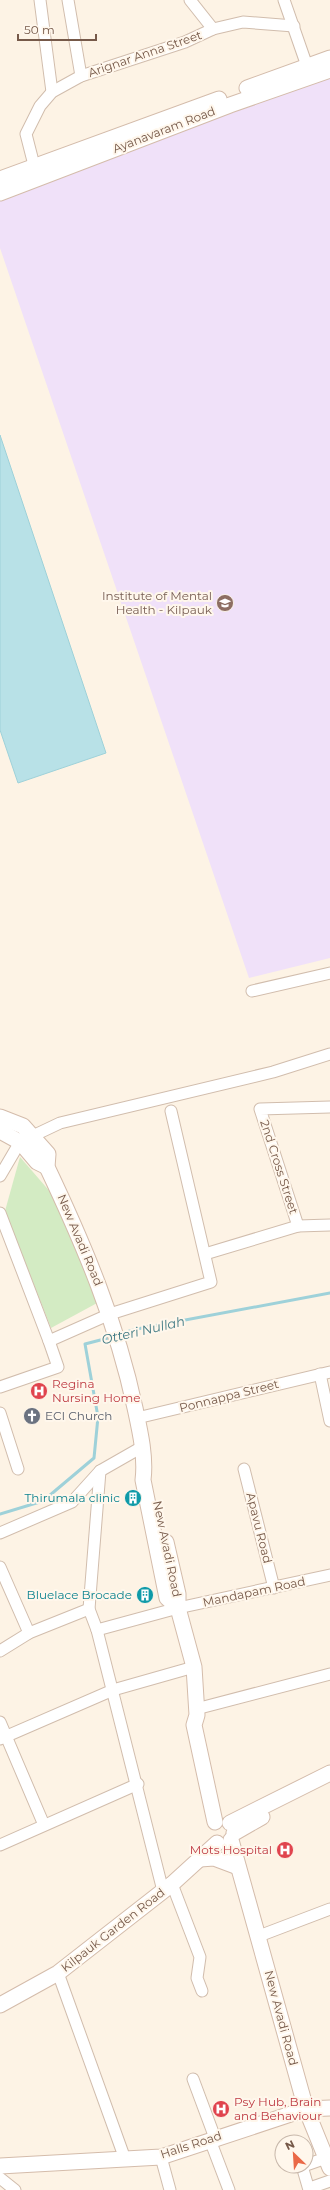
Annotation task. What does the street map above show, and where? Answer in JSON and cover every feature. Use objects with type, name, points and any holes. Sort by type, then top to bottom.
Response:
[{"type":"main road","name":"Ayanavaram Road","points":[[0,194],[36,172],[330,58]]},
{"type":"main road","name":"Ayanavaram Road","points":[[0,179],[36,172],[330,70]]},
{"type":"main road","name":"New Avadi Road","points":[[0,1117],[22,1126],[34,1137],[48,1154],[48,1167],[85,1247],[112,1321],[121,1351],[137,1418],[145,1468],[143,1480],[167,1598],[178,1608],[194,1667],[197,1712],[194,1725],[225,1832],[238,1867],[259,1936],[306,2108],[328,2163]]},
{"type":"main road","name":"New Avadi Road","points":[[0,1131],[20,1142],[38,1162],[48,1167]]},
{"type":"main road","name":"Kilpauk Garden Road","points":[[0,2005],[58,1973],[168,1887],[200,1859],[225,1832],[330,1773]]},
{"type":"main road","name":"Kilpauk Garden Road","points":[[225,1832],[330,1782]]},
{"type":"main road","points":[[200,1859],[214,1858],[238,1867]]},
{"type":"main road","name":"Halls Road","points":[[0,2166],[161,2157],[306,2108],[330,2108]]},
{"type":"street","points":[[40,0],[52,92]]},
{"type":"street","name":"Arignar Anna Street","points":[[68,0],[81,76],[185,42],[213,29],[243,22],[294,26]]},
{"type":"street","points":[[190,0],[213,29]]},
{"type":"street","points":[[284,0],[307,66]]},
{"type":"street","points":[[36,172],[26,134],[40,106],[52,92],[81,76]]},
{"type":"street","points":[[252,990],[330,973]]},
{"type":"street","points":[[0,1176],[20,1142],[34,1137],[60,1123],[273,1072],[330,1054]]},
{"type":"street","name":"2nd Cross Street","points":[[298,1226],[260,1109],[330,1107]]},
{"type":"street","points":[[49,1341],[112,1321],[211,1282],[171,1111]]},
{"type":"street","points":[[0,1213],[58,1367],[0,1386]]},
{"type":"street","points":[[204,1254],[298,1226],[330,1225]]},
{"type":"street","name":"Ponnappa Street","points":[[137,1418],[325,1373],[330,1421]]},
{"type":"street","points":[[0,1413],[18,1469]]},
{"type":"street","points":[[0,1533],[72,1502],[100,1472],[142,1447]]},
{"type":"street","name":"Apavu Road","points":[[244,1469],[274,1588]]},
{"type":"street","points":[[100,1472],[89,1609],[98,1630],[138,1784],[168,1887],[200,1958],[197,1978],[202,1991]]},
{"type":"street","points":[[0,1567],[29,1633]]},
{"type":"street","name":"Mandapam Road","points":[[98,1630],[178,1608],[330,1576]]},
{"type":"street","points":[[0,1651],[29,1633],[89,1609]]},
{"type":"street","points":[[3,1737],[113,1690],[194,1667]]},
{"type":"street","points":[[197,1712],[330,1674]]},
{"type":"street","points":[[0,1722],[3,1737],[44,1825]]},
{"type":"street","points":[[0,1845],[138,1784]]},
{"type":"street","points":[[259,1936],[330,1908]]},
{"type":"street","points":[[58,1973],[125,2159]]},
{"type":"street","points":[[193,2079],[229,2190]]},
{"type":"street","points":[[161,2157],[170,2190]]},
{"type":"street","points":[[314,2164],[328,2163]]},
{"type":"street","points":[[305,2174],[309,2189],[330,2181]]},
{"type":"street","points":[[0,2178],[15,2190]]},
{"type":"shaded area","name":"Institute of Mental Health - Kilpauk","points":[[330,70],[330,958],[249,978],[0,248],[0,190]]},
{"type":"green space","points":[[20,1157],[52,1194],[99,1302],[51,1328],[5,1211]]},
{"type":"water","points":[[0,435],[106,753],[18,783],[0,730]]},
{"type":"waterway","name":"Otteri Nullah","points":[[119,1334],[137,1329],[330,1293]]},
{"type":"waterway","name":"Otteri Nullah","points":[[0,1514],[43,1501],[94,1458],[98,1417],[85,1344],[112,1337]]},
{"type":"place","name":"Institute of Mental Health - Kilpauk","points":[[225,603]]},
{"type":"place","name":"Regina Nursing Home","points":[[39,1391]]},
{"type":"place","name":"ECI Church","points":[[32,1416]]},
{"type":"place","name":"Thirumala clinic","points":[[133,1498]]},
{"type":"place","name":"Bluelace Brocade","points":[[145,1595]]},
{"type":"place","name":"Mots Hospital","points":[[285,1850]]},
{"type":"place","name":"Psy Hub, Brain and Behaviour","points":[[221,2109]]}]
